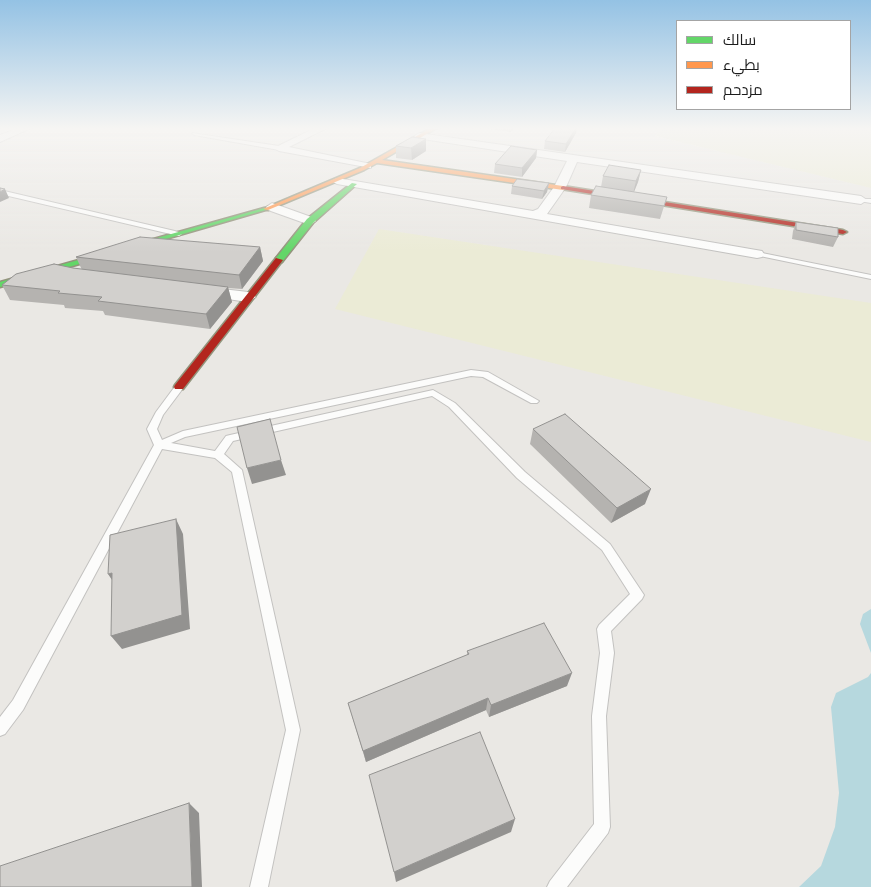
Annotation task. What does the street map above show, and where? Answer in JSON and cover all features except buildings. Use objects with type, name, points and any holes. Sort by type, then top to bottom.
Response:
[{"type":"street","points":[[0,285],[272,207],[361,169]]},
{"type":"street","points":[[416,169],[560,187],[843,232]]},
{"type":"street","points":[[534,215],[542,212],[560,187],[568,169]]},
{"type":"street","points":[[651,169],[866,201]]},
{"type":"street","points":[[337,181],[757,254]]},
{"type":"street","points":[[179,387],[248,297],[310,221],[354,184]]},
{"type":"street","points":[[272,207],[310,221]]},
{"type":"street","points":[[60,269],[80,277]]},
{"type":"street","points":[[190,290],[248,297]]},
{"type":"lane","points":[[0,192],[179,234]]},
{"type":"lane","points":[[757,254],[871,277]]},
{"type":"lane","points":[[0,729],[18,705],[159,445],[183,434],[471,373],[485,374],[534,401]]},
{"type":"lane","points":[[159,445],[152,429],[159,414],[179,387]]},
{"type":"lane","points":[[218,455],[230,438],[432,393],[452,405],[521,475],[606,547],[638,596],[604,629],[607,653],[598,716],[602,827],[556,887]]},
{"type":"lane","points":[[159,445],[218,455],[237,470],[292,730],[259,887]]},
{"type":"green space","points":[[794,169],[871,169],[871,188]]},
{"type":"green space","points":[[379,229],[871,303],[871,442],[335,309]]},
{"type":"water","points":[[871,609],[871,653],[860,624],[863,614]]},
{"type":"water","points":[[871,673],[871,887],[799,887],[821,866],[835,827],[839,793],[831,707],[836,693],[868,677]]},
{"type":"traffic: fast","points":[[279,260],[310,221],[354,184]]},
{"type":"traffic: fast","points":[[0,285],[266,209]]},
{"type":"traffic: slow","points":[[266,209],[361,169]]},
{"type":"traffic: slow","points":[[435,169],[563,188]]},
{"type":"traffic: jam","points":[[563,188],[843,232]]},
{"type":"traffic: jam","points":[[179,387],[279,260]]}]
